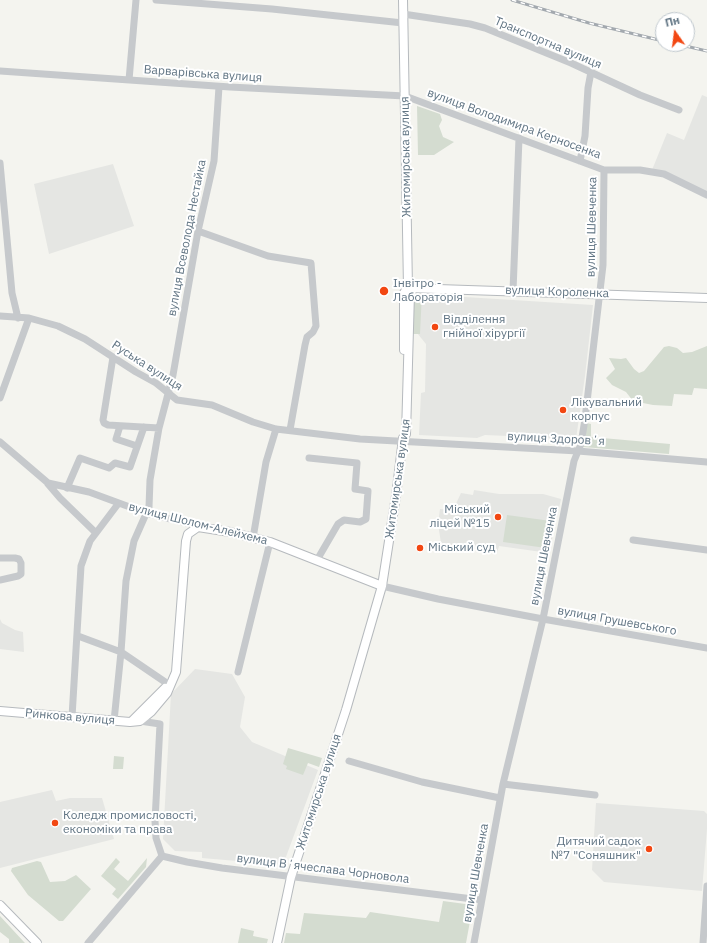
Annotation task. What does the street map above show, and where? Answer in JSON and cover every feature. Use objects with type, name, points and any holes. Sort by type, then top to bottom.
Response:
[{"type":"main road","name":"Житомирська вулиця","points":[[277,943],[291,877],[346,710],[382,586],[403,440],[406,434],[410,293],[408,288],[403,0]]},
{"type":"main road","name":"вулиця Короленка","points":[[408,288],[601,293],[707,298]]},
{"type":"main road","name":"вулиця Шолом-Алейхема","points":[[204,527],[270,542],[382,586]]},
{"type":"main road","points":[[140,721],[161,701],[171,686],[177,662],[186,541],[188,534],[194,529],[204,527]]},
{"type":"main road","points":[[130,722],[147,708],[174,676]]},
{"type":"main road","name":"Ринкова вулиця","points":[[0,711],[114,721],[140,721]]},
{"type":"main road","points":[[0,905],[37,943]]},
{"type":"street","points":[[129,80],[136,0]]},
{"type":"street","points":[[156,0],[257,8],[403,23]]},
{"type":"street","name":"Транспортна вулиця","points":[[403,14],[470,24],[485,28],[591,72],[640,95],[679,110]]},
{"type":"street","name":"Варварівська вулиця","points":[[0,71],[220,87],[405,96]]},
{"type":"street","points":[[580,162],[585,131],[588,88],[591,72]]},
{"type":"street","name":"вулиця Всеволода Нестайка","points":[[114,721],[126,581],[134,542],[149,507],[150,480],[159,428],[176,357],[198,231],[214,161],[220,87]]},
{"type":"street","name":"вулиця Володимира Керносенка","points":[[405,96],[604,170],[640,170],[664,174],[707,195]]},
{"type":"street","points":[[513,291],[519,138]]},
{"type":"street","points":[[0,163],[0,177],[12,293],[18,318]]},
{"type":"street","name":"вулиця Шевченка","points":[[474,943],[500,798],[543,619],[574,461],[578,451],[585,419],[601,293],[604,236],[604,170]]},
{"type":"street","points":[[198,231],[268,256],[311,263],[316,326],[307,338],[305,345],[290,430]]},
{"type":"street","name":"Руська вулиця","points":[[0,316],[28,318],[58,326],[85,339],[113,358],[156,382],[177,400],[212,405],[253,422],[276,429],[360,439],[403,440]]},
{"type":"street","points":[[0,398],[28,318]]},
{"type":"street","points":[[113,358],[103,420],[108,425],[159,428]]},
{"type":"street","points":[[120,426],[116,440],[137,446]]},
{"type":"street","points":[[67,488],[80,458],[109,468],[115,463],[130,467],[144,427]]},
{"type":"street","points":[[253,538],[266,462],[276,429]]},
{"type":"street","name":"вулиця Здоровʼя","points":[[403,440],[578,451],[707,462]]},
{"type":"street","name":"вулиця Шолом-Алейхема","points":[[0,442],[48,484],[89,492],[118,504],[146,513],[204,527]]},
{"type":"street","points":[[309,458],[357,463],[356,489],[368,491],[366,519],[360,522],[344,520],[338,524],[317,560]]},
{"type":"street","points":[[48,484],[60,498],[96,533]]},
{"type":"street","points":[[72,717],[81,566],[90,541],[118,504]]},
{"type":"street","points":[[633,540],[707,550]]},
{"type":"street","points":[[238,672],[270,542]]},
{"type":"street","points":[[0,558],[19,559],[21,563],[21,574],[0,580]]},
{"type":"street","name":"вулиця Грушевського","points":[[382,586],[438,599],[707,648]]},
{"type":"street","points":[[78,636],[121,652],[168,684]]},
{"type":"street","points":[[88,943],[162,856],[156,838],[160,724],[140,721]]},
{"type":"street","points":[[349,761],[422,782],[500,798]]},
{"type":"street","points":[[503,784],[596,795]]},
{"type":"street","name":"вулиця Вʼячеслава Чорновола","points":[[162,856],[188,862],[291,877],[481,900]]},
{"type":"street","points":[[703,943],[707,886]]},
{"type":"shaded area","points":[[702,95],[707,97],[707,197],[652,170],[667,133],[684,140]]},
{"type":"shaded area","points":[[417,106],[440,114],[442,120],[439,126],[443,137],[454,142],[434,155],[418,155]]},
{"type":"shaded area","points":[[113,164],[134,226],[49,254],[34,184]]},
{"type":"shaded area","points":[[412,292],[422,292],[420,334],[411,334]]},
{"type":"shaded area","points":[[417,294],[593,305],[576,439],[485,435],[477,438],[419,435],[421,393],[425,392],[426,344],[417,333]]},
{"type":"shaded area","points":[[669,346],[677,348],[683,353],[692,352],[707,346],[707,389],[694,388],[692,395],[674,394],[672,406],[653,405],[633,401],[626,392],[612,385],[606,378],[615,369],[609,358],[626,358],[639,373],[644,371],[664,347]]},
{"type":"shaded area","points":[[587,423],[591,424],[591,437],[670,444],[669,454],[583,447]]},
{"type":"shaded area","name":"Міський ліцей №15","points":[[474,490],[499,494],[543,494],[561,499],[549,553],[499,546],[497,553],[441,543],[438,524],[440,509],[453,510],[461,493],[473,495]]},
{"type":"shaded area","points":[[507,515],[551,521],[546,548],[503,542]]},
{"type":"shaded area","points":[[0,619],[2,623],[15,630],[23,632],[24,652],[0,649]]},
{"type":"shaded area","points":[[195,669],[232,674],[245,697],[240,727],[252,742],[318,770],[283,865],[202,858],[202,852],[175,851],[163,839],[171,694]]},
{"type":"shaded area","points":[[288,748],[322,758],[319,767],[308,763],[303,775],[286,769],[287,766],[283,764]]},
{"type":"shaded area","points":[[114,756],[124,757],[123,769],[113,769]]},
{"type":"shaded area","name":"Коледж промисловості, економіки та права","points":[[52,790],[56,801],[70,798],[102,798],[114,839],[0,868],[0,802]]},
{"type":"shaded area","name":"Дитячий садок №7 \"Соняшник\"","points":[[596,803],[704,811],[707,814],[707,829],[702,891],[604,882],[592,870]]},
{"type":"shaded area","points":[[116,858],[120,862],[114,869],[128,881],[147,858],[146,867],[118,899],[112,894],[116,889],[101,876]]},
{"type":"shaded area","points":[[37,861],[41,862],[50,882],[65,881],[76,875],[91,889],[63,921],[59,921],[28,895],[11,871],[12,868]]},
{"type":"shaded area","points":[[443,901],[473,905],[466,943],[284,943],[286,933],[300,934],[304,913],[366,918],[370,912],[439,922]]},
{"type":"shaded area","points":[[0,916],[25,943],[9,943],[9,939],[0,932]]},
{"type":"shaded area","points":[[241,928],[254,931],[253,936],[268,939],[267,943],[238,943]]},
{"type":"railway","points":[[512,0],[589,23],[655,39]]},
{"type":"railway","points":[[695,48],[707,51]]},
{"type":"place","name":"Інвітро - Лабораторія","points":[[384,291]]},
{"type":"place","name":"Відділення гнійної хірургії","points":[[435,327]]},
{"type":"place","name":"Лікувальний корпус","points":[[563,410]]},
{"type":"place","name":"Міський ліцей №15","points":[[498,517]]},
{"type":"place","name":"Міський суд","points":[[420,548]]},
{"type":"place","name":"Коледж промисловості, економіки та права","points":[[55,823]]},
{"type":"place","name":"Дитячий садок №7 \"Соняшник\"","points":[[649,849]]}]
